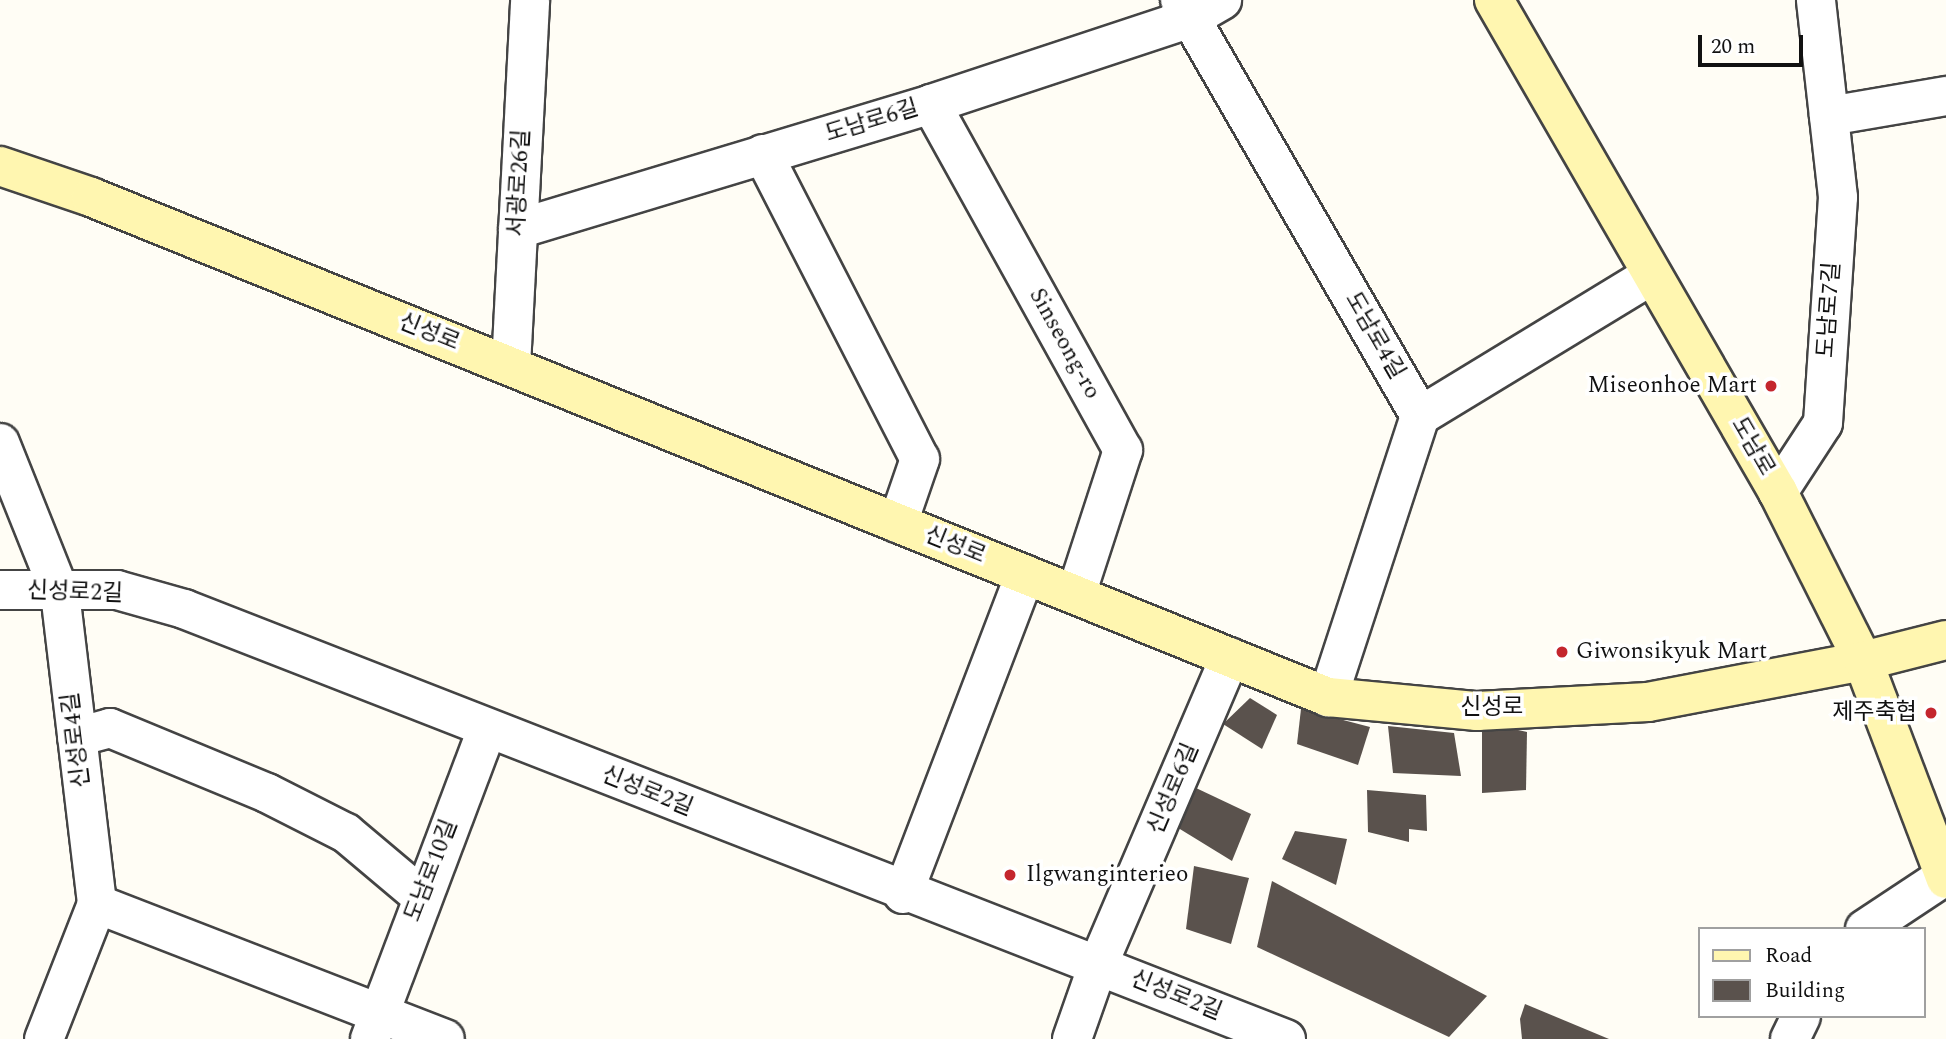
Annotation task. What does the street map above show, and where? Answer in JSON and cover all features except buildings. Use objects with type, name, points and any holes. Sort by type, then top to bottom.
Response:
[{"type":"street","name":"서광로26길","points":[[511,366],[530,0]]},
{"type":"street","name":"도남로","points":[[1494,0],[1778,492],[1863,661],[1945,877]]},
{"type":"street","name":"도남로7길","points":[[1778,492],[1822,423],[1838,197],[1816,0]]},
{"type":"street","name":"도남로6길","points":[[518,229],[931,104],[1198,6]]},
{"type":"street","name":"도남로4길","points":[[1198,6],[1420,416]]},
{"type":"street","points":[[1829,116],[1946,96]]},
{"type":"street","name":"Sinseong-ro","points":[[931,104],[1123,450],[1076,595]]},
{"type":"street","points":[[763,154],[920,459],[898,523]]},
{"type":"street","name":"신성로","points":[[0,166],[90,197],[1328,697],[1477,711],[1648,702],[1863,661],[1946,640]]},
{"type":"street","points":[[1328,697],[1420,416],[1652,275]]},
{"type":"street","name":"신성로4길","points":[[0,443],[60,593],[97,904],[44,1039]]},
{"type":"street","points":[[903,894],[1025,575]]},
{"type":"street","name":"신성로2길","points":[[0,590],[60,593],[117,590],[184,609],[903,894],[1098,965],[1286,1039]]},
{"type":"street","name":"신성로6길","points":[[1072,1039],[1098,965],[1230,657]]},
{"type":"street","points":[[77,737],[110,728],[267,793],[346,833],[422,897]]},
{"type":"street","name":"도남로10길","points":[[375,1026],[487,729]]},
{"type":"street","points":[[1868,927],[1945,877]]},
{"type":"street","points":[[97,904],[375,1026],[445,1039]]},
{"type":"street","points":[[1790,1039],[1800,1018]]},
{"type":"place","name":"Miseonhoe Mart","points":[[1771,386]]},
{"type":"place","name":"Giwonsikyuk Mart","points":[[1562,652]]},
{"type":"place","name":"제주축협","points":[[1931,713]]},
{"type":"place","name":"Ilgwanginterieo","points":[[1010,875]]}]
